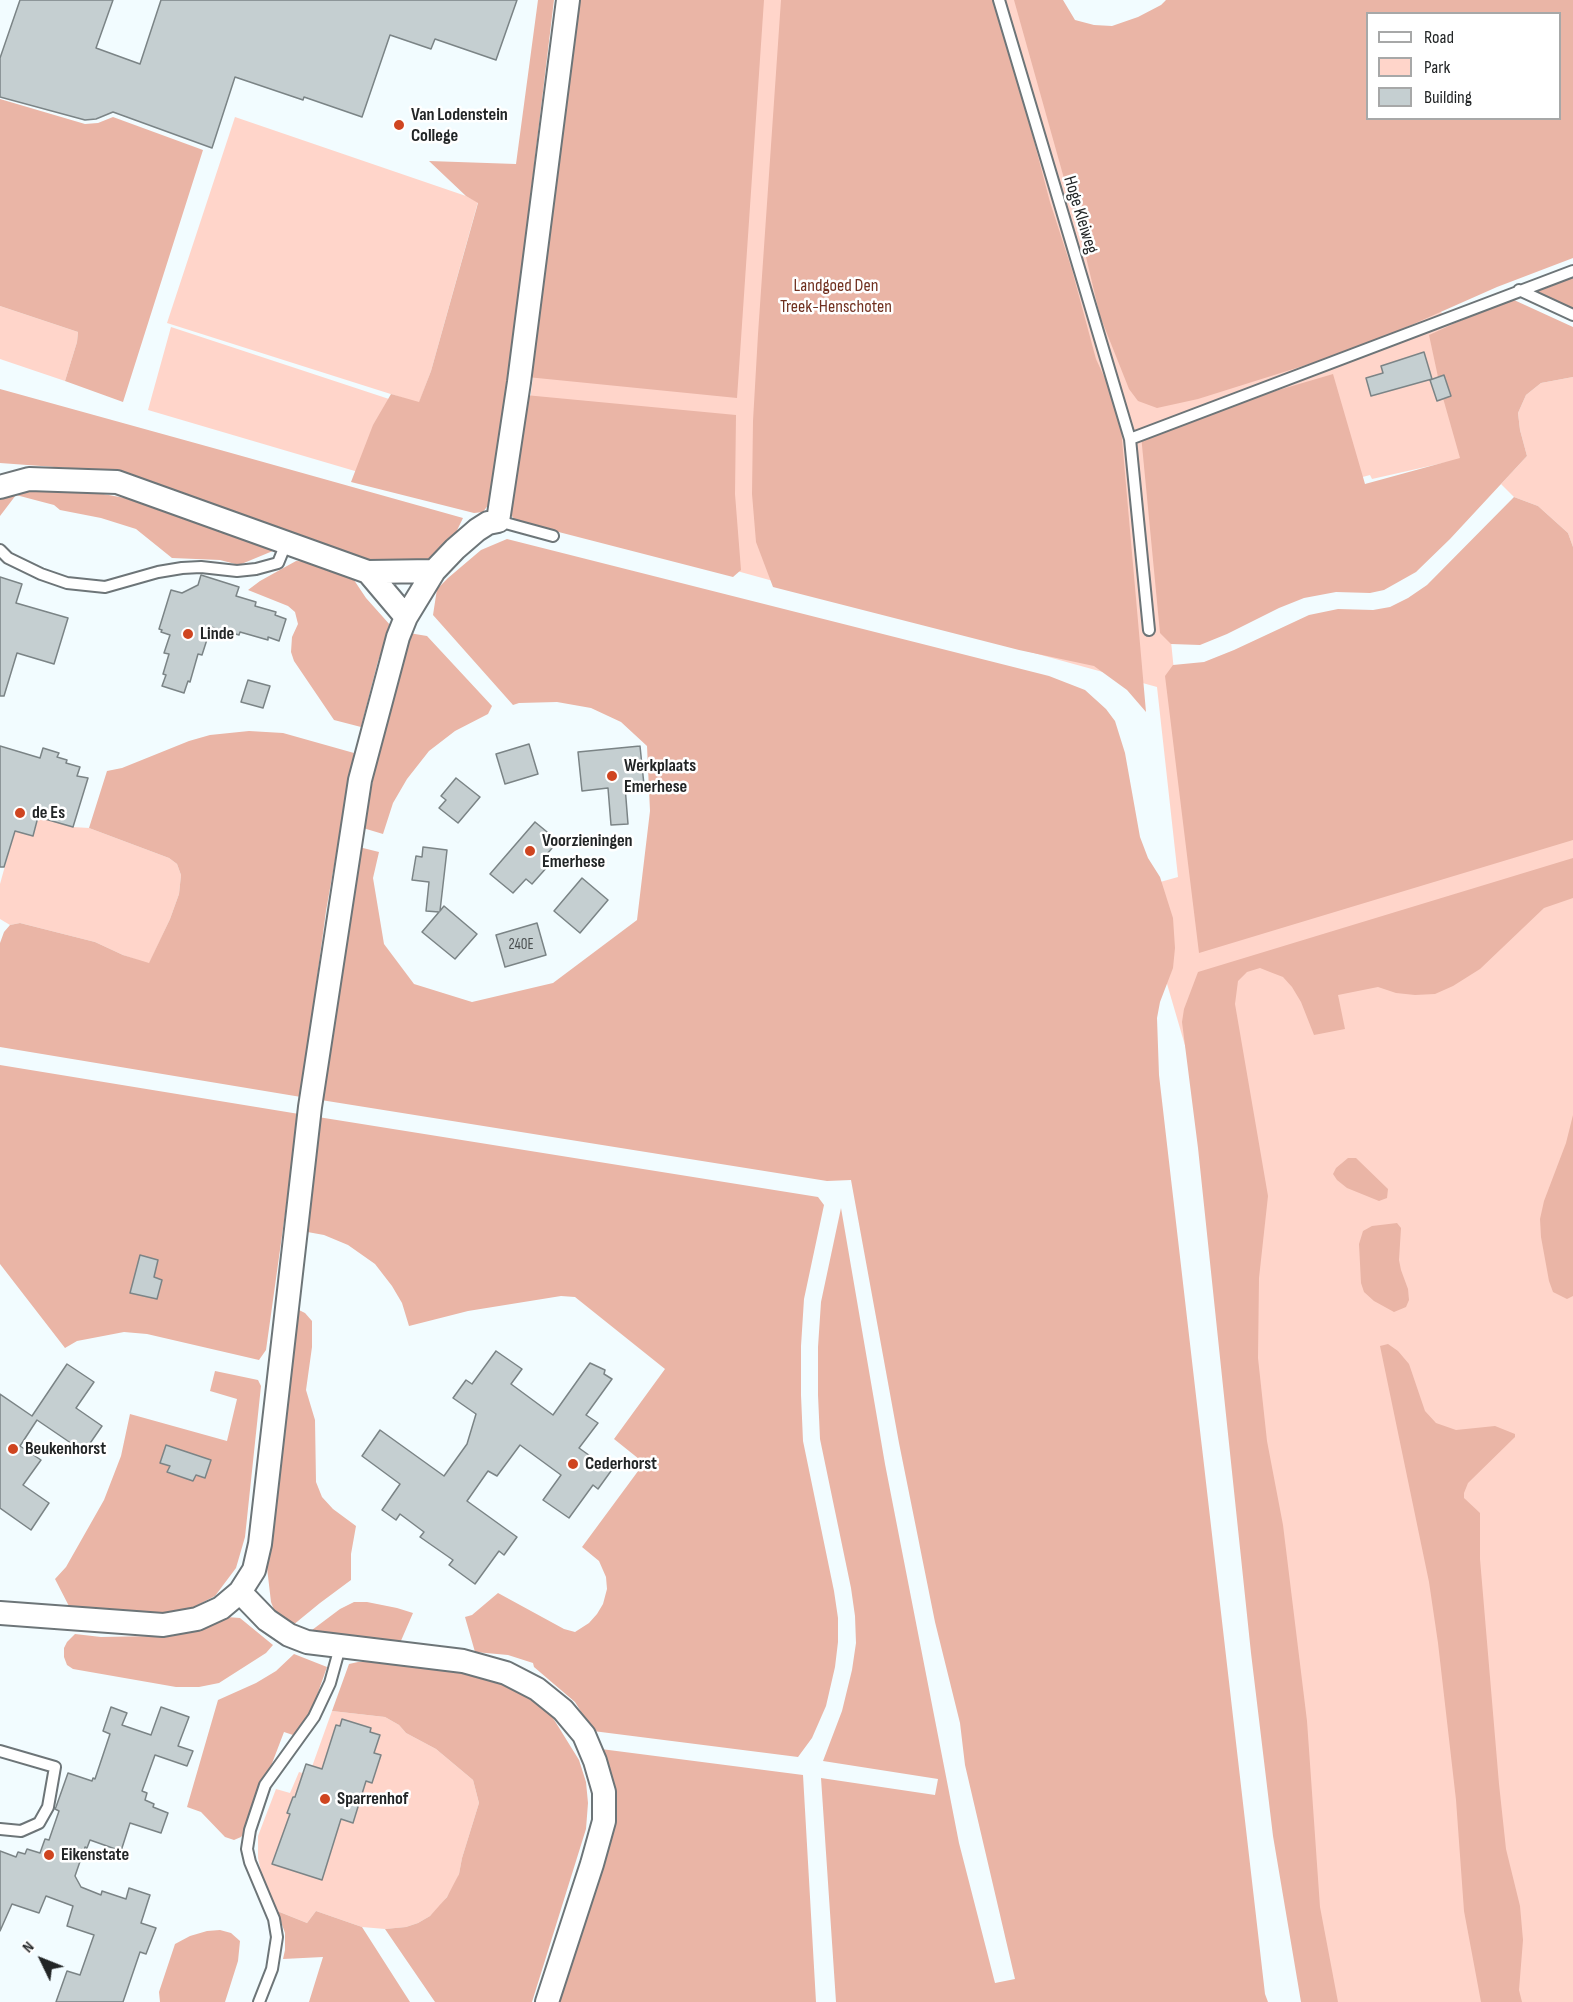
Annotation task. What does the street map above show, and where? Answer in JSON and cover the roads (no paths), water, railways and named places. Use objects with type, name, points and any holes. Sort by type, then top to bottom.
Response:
[{"type":"street","points":[[0,1612],[163,1625],[197,1619],[221,1608],[240,1592],[254,1570],[260,1544],[310,1107],[360,780],[398,637],[406,617],[434,571],[477,530],[488,523],[498,521],[519,382],[568,0]]},
{"type":"street","points":[[0,487],[29,478],[117,482],[287,541],[368,572],[434,571]]},
{"type":"street","points":[[368,572],[406,617]]},
{"type":"street","points":[[240,1592],[267,1620],[289,1635],[307,1642],[463,1661],[506,1673],[537,1689],[563,1710],[584,1735],[604,1792],[604,1821],[547,2002]]},
{"type":"lane","name":"Hoge Kleiweg","points":[[999,0],[1130,439],[1149,630]]},
{"type":"lane","points":[[1130,439],[1573,271]]},
{"type":"lane","points":[[1519,290],[1573,315]]},
{"type":"lane","points":[[498,521],[553,536]]},
{"type":"lane","points":[[0,550],[8,558],[67,583],[105,587],[182,567],[237,571],[278,564],[287,541]]},
{"type":"lane","points":[[259,2002],[272,1970],[277,1937],[274,1919],[250,1862],[248,1849],[250,1830],[265,1785],[314,1717],[330,1683],[340,1647]]},
{"type":"lane","points":[[0,1751],[55,1767],[48,1807],[39,1823],[21,1831],[0,1829]]},
{"type":"place","name":"Van Lodenstein College","points":[[399,125]]},
{"type":"place","name":"Linde","points":[[188,634]]},
{"type":"place","name":"Werkplaats Emerhese","points":[[612,776]]},
{"type":"place","name":"de Es","points":[[20,813]]},
{"type":"place","name":"Voorzieningen Emerhese","points":[[530,851]]},
{"type":"place","name":"Beukenhorst","points":[[13,1449]]},
{"type":"place","name":"Cederhorst","points":[[573,1464]]},
{"type":"place","name":"Sparrenhof","points":[[325,1799]]},
{"type":"place","name":"Eikenstate","points":[[49,1855]]},
{"type":"park label","name":"Landgoed Den Treek-Henschoten","points":[[836,296]]}]
